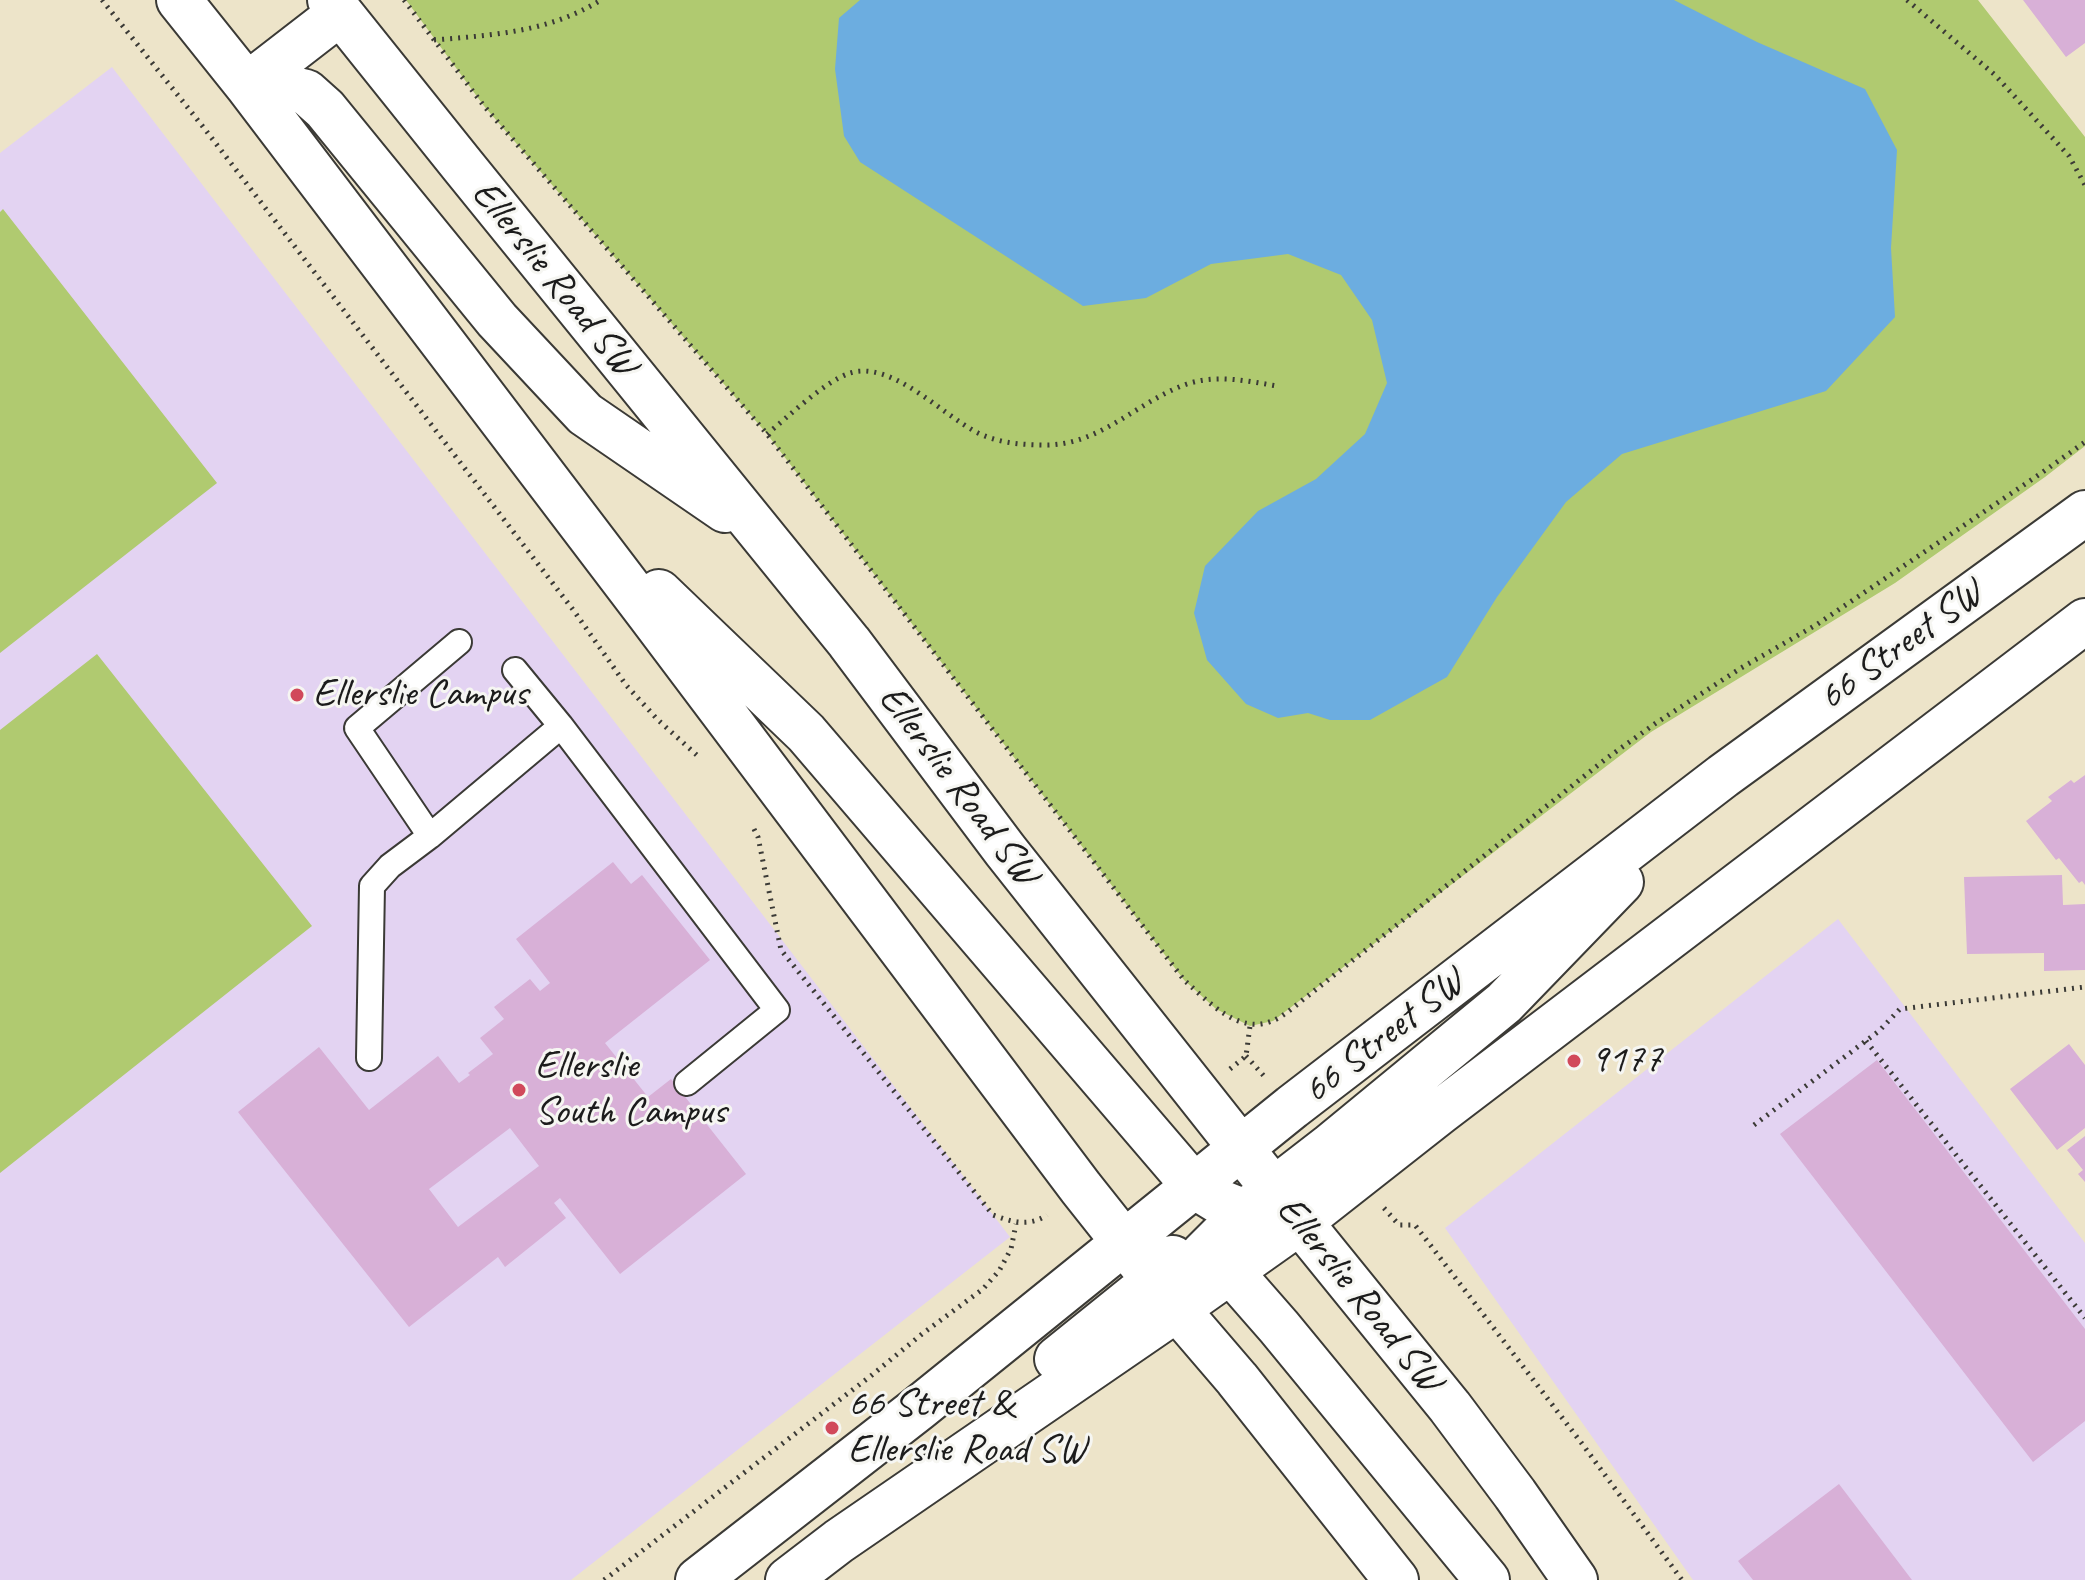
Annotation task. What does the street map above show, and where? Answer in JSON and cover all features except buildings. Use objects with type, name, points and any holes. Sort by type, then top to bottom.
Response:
[{"type":"main road","points":[[179,0],[247,85],[1125,1243],[1189,1273],[1279,1327],[1487,1580]]},
{"type":"main road","points":[[247,85],[335,6]]},
{"type":"main road","name":"Ellerslie Road SW","points":[[335,6],[849,642],[1005,850],[1241,1148],[1246,1202],[1450,1407],[1575,1580]]},
{"type":"main road","points":[[247,85],[276,85],[306,92],[325,109],[497,320],[585,414],[763,536]]},
{"type":"main road","points":[[562,499],[806,733],[1246,1202]]},
{"type":"main road","name":"66 Street SW","points":[[1189,1273],[1246,1202],[1241,1148],[1723,776],[2085,513]]},
{"type":"main road","name":"66 Street SW","points":[[698,1580],[1125,1243],[1246,1202],[1440,1112],[2085,621]]},
{"type":"main road","points":[[788,1580],[839,1541],[919,1468],[1189,1273],[1246,1202],[1329,1147],[1504,1003],[1723,776]]},
{"type":"main road","points":[[1189,1273],[1237,1379],[1396,1580]]},
{"type":"lane","points":[[430,836],[357,728],[459,642]]},
{"type":"lane","points":[[515,670],[777,1010],[687,1083]]},
{"type":"lane","points":[[369,1058],[372,886],[390,866],[561,726]]},
{"type":"path","points":[[102,0],[574,611],[626,685],[658,720],[705,763]]},
{"type":"path","points":[[404,0],[484,106],[767,434],[1184,980],[1216,1009],[1250,1026],[1273,1021],[1297,1004],[1607,758],[1656,723],[1741,668],[1816,625],[2085,442]]},
{"type":"path","points":[[434,40],[501,34],[549,24],[581,13],[601,0]]},
{"type":"path","points":[[1907,0],[1995,75],[2069,156],[2085,185]]},
{"type":"path","points":[[767,434],[818,392],[849,373],[870,371],[890,376],[979,433],[1003,443],[1049,445],[1075,442],[1106,429],[1155,399],[1188,384],[1230,378],[1277,386]]},
{"type":"path","points":[[751,824],[758,837],[781,950],[993,1215],[1016,1224],[1043,1219]]},
{"type":"path","points":[[1754,1125],[1866,1041],[1900,1009],[2085,987]]},
{"type":"path","points":[[1246,1056],[1250,1026]]},
{"type":"path","points":[[1866,1041],[2085,1318]]},
{"type":"path","points":[[604,1580],[983,1289],[999,1271],[1011,1249],[1016,1224]]},
{"type":"path","points":[[1399,1225],[1415,1225],[1682,1580]]},
{"type":"shaded area","name":"Ellerslie Campus","points":[[112,67],[1010,1237],[571,1580],[0,1580],[0,153]]},
{"type":"shaded area","points":[[1838,919],[2085,1243],[2085,1580],[1693,1580],[1445,1228]]},
{"type":"green space","points":[[406,0],[1978,0],[2085,137],[2085,446],[1895,583],[1651,732],[1273,1021],[1250,1026],[1216,1009],[1184,980],[767,434],[484,106]]},
{"type":"green space","points":[[3,209],[217,483],[0,653],[0,212]]},
{"type":"green space","points":[[97,654],[312,926],[0,1173],[0,730]]},
{"type":"water","points":[[860,0],[1674,0],[1757,42],[1865,89],[1897,150],[1891,248],[1895,317],[1826,391],[1622,454],[1566,502],[1497,597],[1447,677],[1370,720],[1330,720],[1308,713],[1278,718],[1246,704],[1207,660],[1194,613],[1205,566],[1258,511],[1316,479],[1365,434],[1387,383],[1372,320],[1341,275],[1288,254],[1211,264],[1146,298],[1083,306],[860,162],[844,136],[835,69],[839,18]]},
{"type":"place","name":"Ellerslie Campus","points":[[297,695]]},
{"type":"place","name":"9177","points":[[1574,1061]]},
{"type":"place","name":"Ellerslie South Campus","points":[[519,1090]]},
{"type":"place","name":"66 Street & Ellerslie Road SW","points":[[832,1428]]}]
